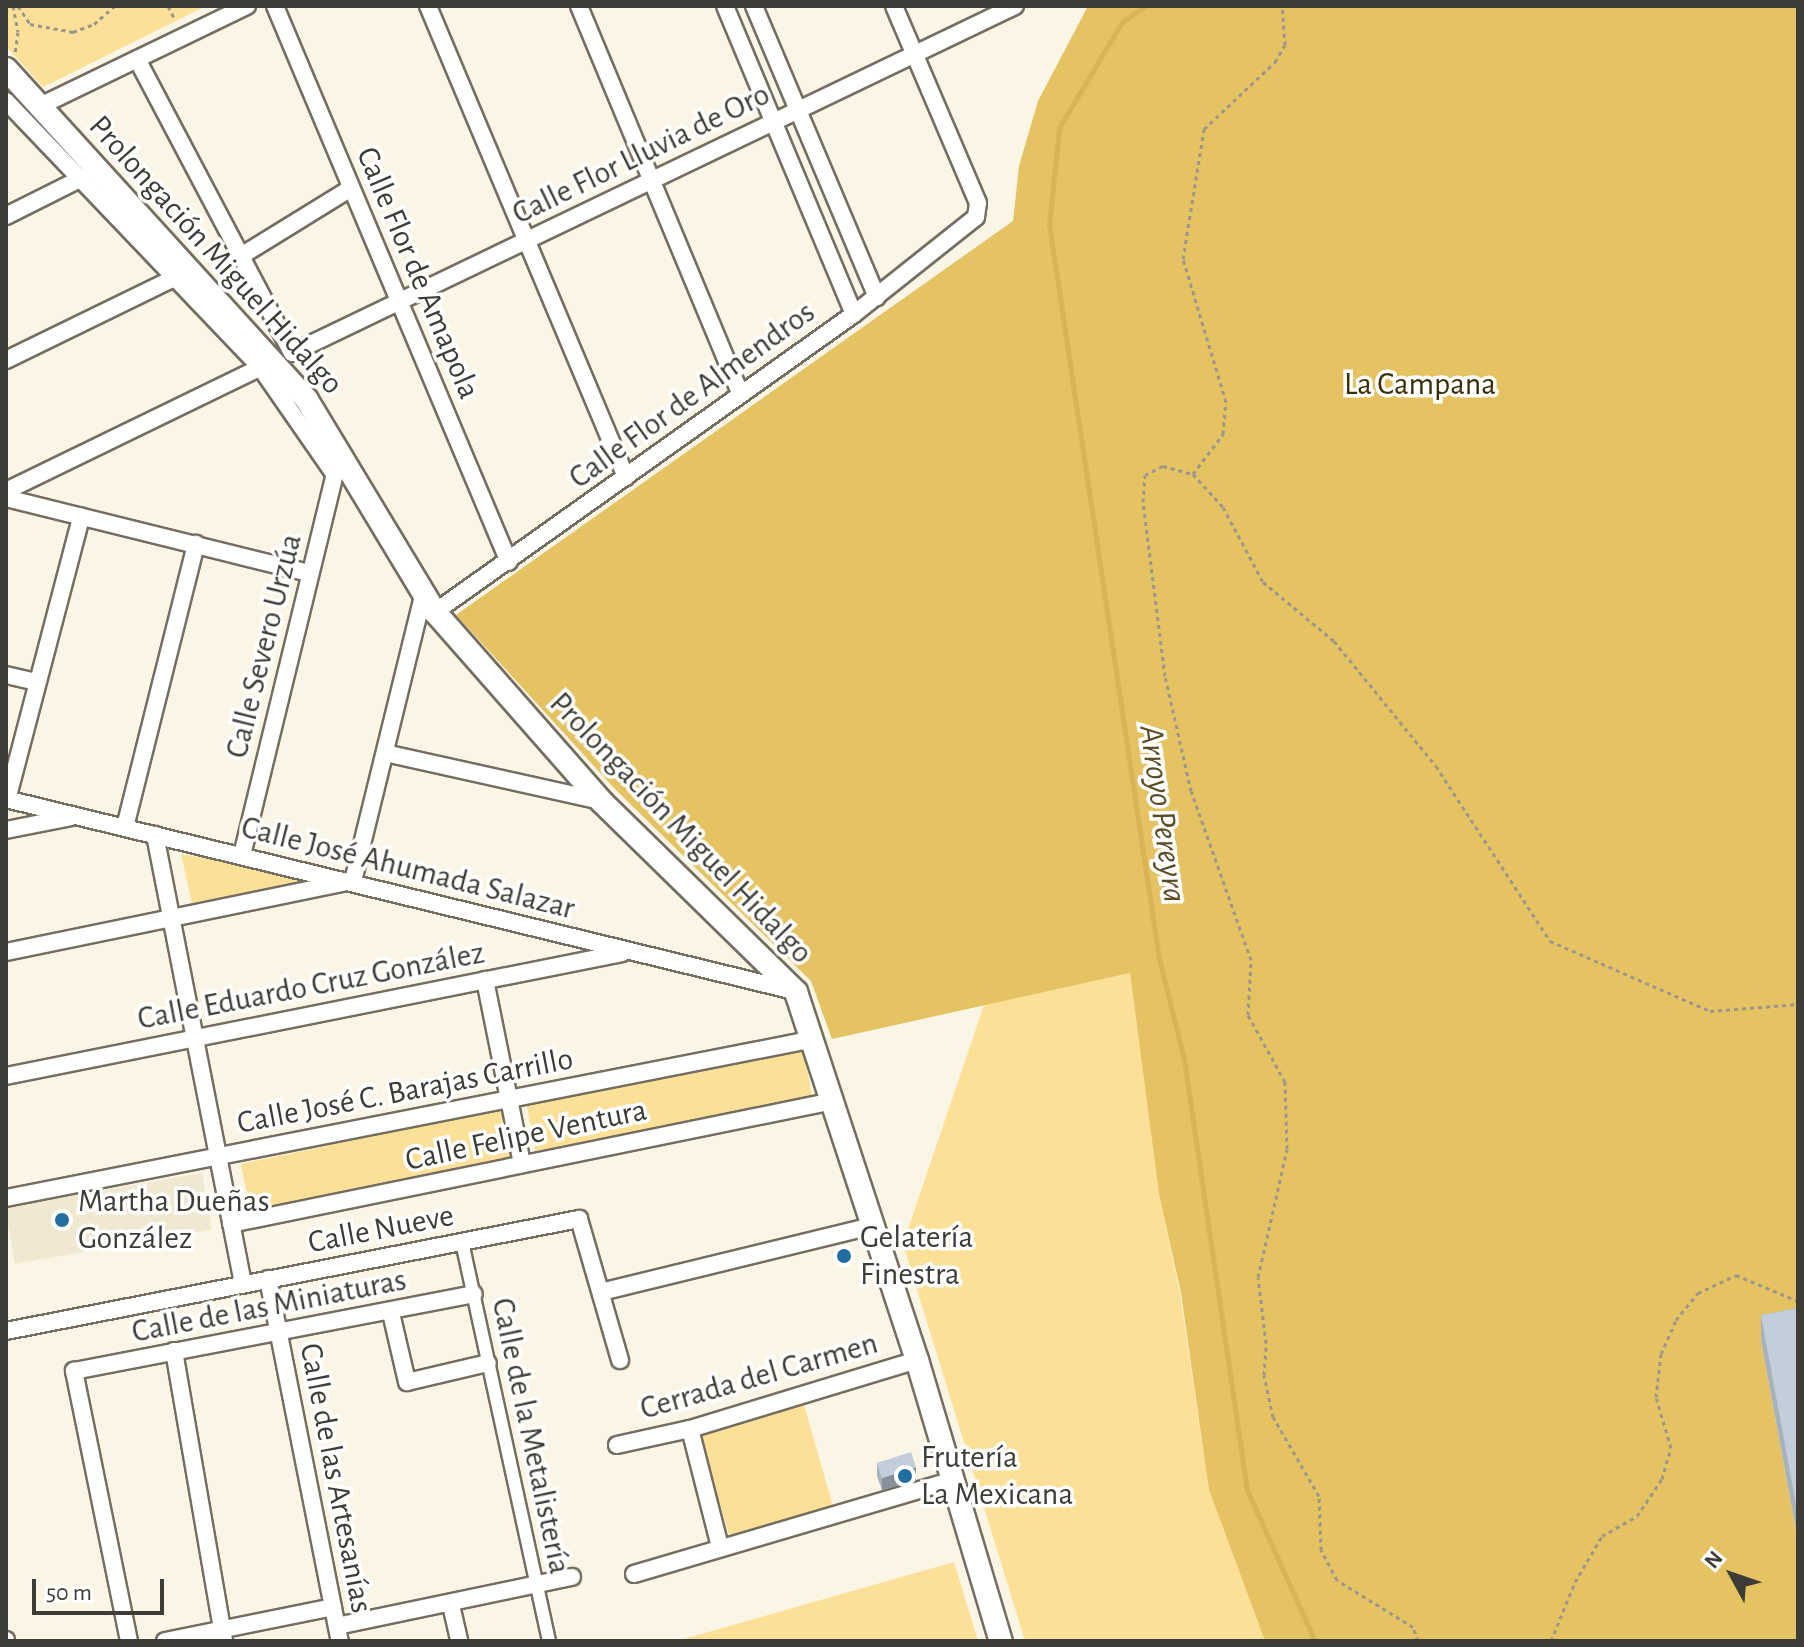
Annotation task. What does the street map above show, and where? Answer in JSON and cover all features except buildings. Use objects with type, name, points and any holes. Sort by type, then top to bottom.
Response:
[{"type":"main road","name":"Prolongación Miguel Hidalgo","points":[[9,69],[89,174],[182,273],[275,360],[340,451],[429,605],[601,801],[796,992],[814,1039],[917,1360],[1001,1641]]},
{"type":"street","points":[[40,106],[247,6]]},
{"type":"street","name":"Calle Flor de Amapola","points":[[275,6],[509,562]]},
{"type":"street","points":[[428,6],[626,477]]},
{"type":"street","points":[[579,6],[740,392]]},
{"type":"street","points":[[725,6],[854,314]]},
{"type":"street","points":[[754,6],[877,297]]},
{"type":"street","points":[[894,6],[914,54]]},
{"type":"street","name":"Calle Flor Lluvia de Oro","points":[[6,491],[1015,6]]},
{"type":"street","name":"Calle Flor de Almendros","points":[[429,605],[509,562],[740,392],[854,314],[976,217],[978,203],[914,54]]},
{"type":"street","points":[[137,59],[241,256],[275,360],[335,475]]},
{"type":"street","points":[[6,101],[89,174],[6,216]]},
{"type":"street","points":[[241,256],[351,188]]},
{"type":"street","points":[[6,360],[182,273]]},
{"type":"street","name":"Calle Severo Urzúa","points":[[242,855],[340,451]]},
{"type":"street","points":[[6,498],[310,573]]},
{"type":"street","points":[[6,800],[81,517]]},
{"type":"street","points":[[125,827],[196,544]]},
{"type":"street","points":[[6,952],[353,881],[385,753],[429,605]]},
{"type":"street","points":[[6,675],[37,682]]},
{"type":"street","points":[[385,753],[601,801]]},
{"type":"street","name":"Calle José Ahumada Salazar","points":[[6,800],[353,881],[796,992]]},
{"type":"street","points":[[6,830],[76,815]]},
{"type":"street","points":[[155,835],[243,1284]]},
{"type":"street","name":"Calle Eduardo Cruz González","points":[[6,1076],[627,951]]},
{"type":"street","points":[[485,980],[522,1164]]},
{"type":"street","name":"Calle José C. Barajas Carrillo","points":[[6,1198],[814,1039]]},
{"type":"street","name":"Calle Felipe Ventura","points":[[231,1224],[833,1101]]},
{"type":"street","name":"Calle Nueve","points":[[6,1331],[579,1219],[601,1292]]},
{"type":"street","points":[[620,1360],[601,1292],[872,1226]]},
{"type":"street","name":"Calle de la Metalistería","points":[[462,1242],[549,1641]]},
{"type":"street","name":"Calle de las Artesanías","points":[[268,1279],[338,1634]]},
{"type":"street","name":"Calle de las Miniaturas","points":[[129,1641],[74,1371],[174,1351],[279,1335],[474,1294]]},
{"type":"street","points":[[391,1313],[407,1382],[488,1363]]},
{"type":"street","points":[[174,1351],[223,1635]]},
{"type":"street","name":"Cerrada del Carmen","points":[[617,1445],[690,1429],[917,1360]]},
{"type":"street","points":[[690,1429],[720,1547]]},
{"type":"street","points":[[634,1574],[954,1480]]},
{"type":"street","points":[[338,1634],[572,1577]]},
{"type":"street","points":[[451,1605],[459,1641]]},
{"type":"street","points":[[165,1641],[223,1635],[333,1607]]},
{"type":"path","points":[[16,6],[30,24],[73,32],[94,24],[115,6]]},
{"type":"path","points":[[9,69],[18,32],[16,6]]},
{"type":"path","points":[[168,6],[176,21]]},
{"type":"path","points":[[1193,474],[1223,434],[1226,402],[1183,259],[1204,129],[1275,62],[1285,45],[1282,6]]},
{"type":"path","points":[[1418,1641],[1413,1627],[1337,1580],[1321,1550],[1319,1496],[1273,1417],[1264,1375],[1266,1343],[1258,1277],[1287,1149],[1285,1082],[1248,1015],[1251,960],[1191,791],[1165,676],[1143,502],[1145,475],[1152,468],[1193,474],[1223,507],[1263,582],[1334,641],[1436,766],[1550,941],[1710,1011],[1798,1004]]},
{"type":"path","points":[[1551,1641],[1575,1582],[1602,1536],[1637,1516],[1662,1479],[1671,1448],[1656,1397],[1661,1354],[1676,1320],[1698,1293],[1736,1275],[1798,1301]]},
{"type":"shaded area","points":[[6,6],[206,6],[43,87],[6,46]]},
{"type":"shaded area","points":[[181,854],[320,879],[192,903]]},
{"type":"shaded area","points":[[1130,973],[1159,1194],[1180,1293],[1209,1490],[1265,1641],[1025,1641],[903,1244],[984,1005]]},
{"type":"shaded area","points":[[803,1049],[812,1097],[536,1151],[526,1103]]},
{"type":"shaded area","points":[[500,1109],[510,1157],[251,1212],[241,1164]]},
{"type":"shaded area","points":[[202,1173],[212,1229],[15,1264],[6,1208]]},
{"type":"shaded area","points":[[804,1405],[833,1508],[730,1538],[700,1435]]},
{"type":"shaded area","points":[[954,1562],[978,1641],[677,1641]]},
{"type":"green space","name":"La Campana","points":[[1088,6],[1798,6],[1798,1334],[1761,1341],[1798,1541],[1798,1641],[1265,1641],[1209,1490],[1181,1293],[1159,1194],[1130,973],[832,1039],[811,981],[615,789],[456,615],[1013,221],[1019,166],[1038,101]]},
{"type":"waterway","name":"Arroyo Pereyra","points":[[1145,6],[1122,22],[1059,128],[1049,224],[1159,959],[1184,1059],[1247,1490],[1315,1641]]},
{"type":"place","name":"Martha Dueñas González","points":[[62,1220]]},
{"type":"place","name":"Gelatería Finestra","points":[[844,1256]]},
{"type":"place","name":"Frutería La Mexicana","points":[[905,1476]]}]
